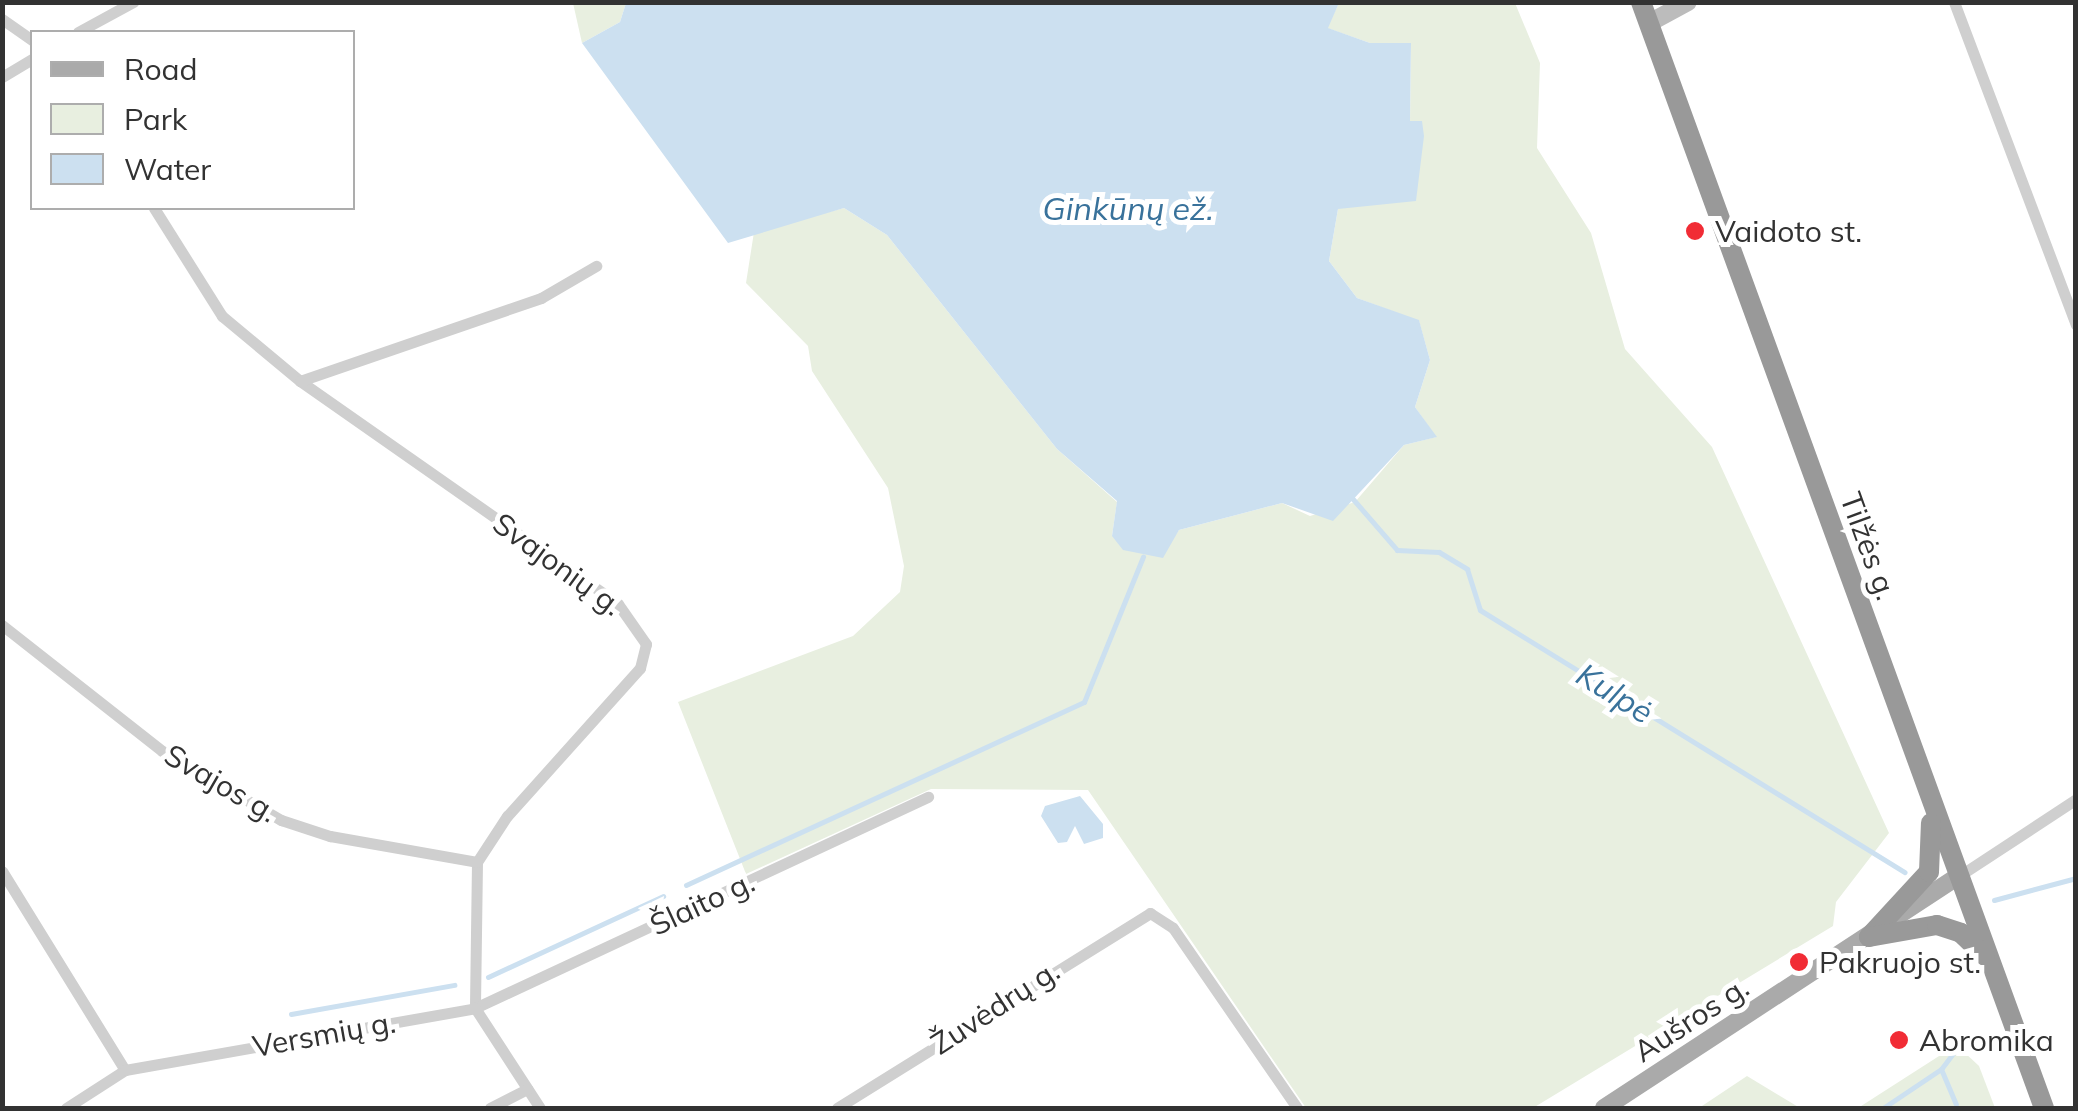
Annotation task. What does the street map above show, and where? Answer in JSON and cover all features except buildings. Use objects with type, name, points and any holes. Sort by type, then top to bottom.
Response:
[{"type":"highway","name":"Tilžės g.","points":[[1641,2],[2044,1108]]},
{"type":"highway","points":[[1869,937],[1929,872],[1931,806]]},
{"type":"highway","points":[[1869,937],[1936,925],[1962,932],[1989,960]]},
{"type":"main road","points":[[1648,23],[1688,2]]},
{"type":"main road","name":"Aušros g.","points":[[1604,1108],[1959,876]]},
{"type":"street","points":[[82,30],[133,2]]},
{"type":"street","points":[[1954,2],[2076,325]]},
{"type":"street","points":[[2,19],[30,39]]},
{"type":"street","points":[[2,77],[30,59]]},
{"type":"street","name":"Svajonių g.","points":[[155,210],[222,316],[300,381],[618,604],[638,624],[646,644],[640,668],[508,816],[477,862]]},
{"type":"street","points":[[300,381],[540,298],[596,266]]},
{"type":"street","name":"Svajos g.","points":[[2,625],[191,771],[281,820],[330,836],[477,862]]},
{"type":"street","name":"Šlaito g.","points":[[476,1008],[928,797]]},
{"type":"street","points":[[1959,876],[2076,799]]},
{"type":"street","points":[[477,862],[476,1008],[540,1108]]},
{"type":"street","points":[[2,871],[125,1070]]},
{"type":"street","name":"Žuvėdrų g.","points":[[838,1108],[1134,918],[1156,914],[1173,928],[1298,1108]]},
{"type":"street","name":"Versmių g.","points":[[66,1108],[125,1070],[476,1008]]},
{"type":"street","points":[[490,1108],[527,1088]]},
{"type":"green space","points":[[573,3],[626,3],[620,22],[582,43]]},
{"type":"green space","points":[[1339,3],[1515,3],[1540,63],[1537,148],[1591,233],[1625,349],[1712,447],[1889,833],[1836,902],[1833,926],[1533,1108],[1306,1108],[1088,790],[931,789],[746,874],[678,702],[853,636],[900,592],[904,566],[888,488],[812,371],[808,346],[746,283],[754,232],[844,208],[887,235],[1057,449],[1117,502],[1112,536],[1171,541],[1179,530],[1282,503],[1310,516],[1355,502],[1404,445],[1436,437],[1415,407],[1430,360],[1419,321],[1357,298],[1329,261],[1338,209],[1410,122],[1411,43],[1370,43],[1327,28]]},
{"type":"green space","points":[[1950,1049],[1963,1051],[1979,1066],[1995,1108],[1858,1108]]},
{"type":"green space","points":[[1747,1076],[1800,1108],[1699,1108]]},
{"type":"water","name":"Ginkūnų ež.","points":[[626,3],[1339,3],[1328,28],[1370,43],[1411,43],[1410,121],[1422,121],[1424,136],[1416,201],[1338,209],[1329,261],[1357,298],[1419,320],[1430,360],[1415,407],[1437,437],[1404,445],[1333,521],[1282,503],[1179,530],[1163,558],[1123,550],[1112,536],[1117,501],[1057,449],[887,235],[844,208],[728,243],[582,43],[620,22]]},
{"type":"water","points":[[1080,796],[1103,824],[1103,838],[1084,844],[1075,826],[1067,842],[1058,843],[1041,816],[1045,806]]},
{"type":"waterway","name":"Kulpė","points":[[1352,498],[1397,550],[1439,552],[1467,569],[1480,610],[1905,872]]},
{"type":"waterway","points":[[686,885],[1084,702],[1143,557]]},
{"type":"waterway","name":"Kulpė","points":[[1994,900],[2076,878]]},
{"type":"waterway","points":[[488,977],[663,896]]},
{"type":"waterway","points":[[291,1014],[454,985]]},
{"type":"waterway","points":[[1954,1052],[1941,1069],[1956,1104]]},
{"type":"waterway","points":[[1883,1108],[1941,1069]]},
{"type":"place","name":"Vaidoto st.","points":[[1695,231]]},
{"type":"place","name":"Pakruojo st.","points":[[1799,962]]},
{"type":"place","name":"Abromika","points":[[1899,1040]]}]
